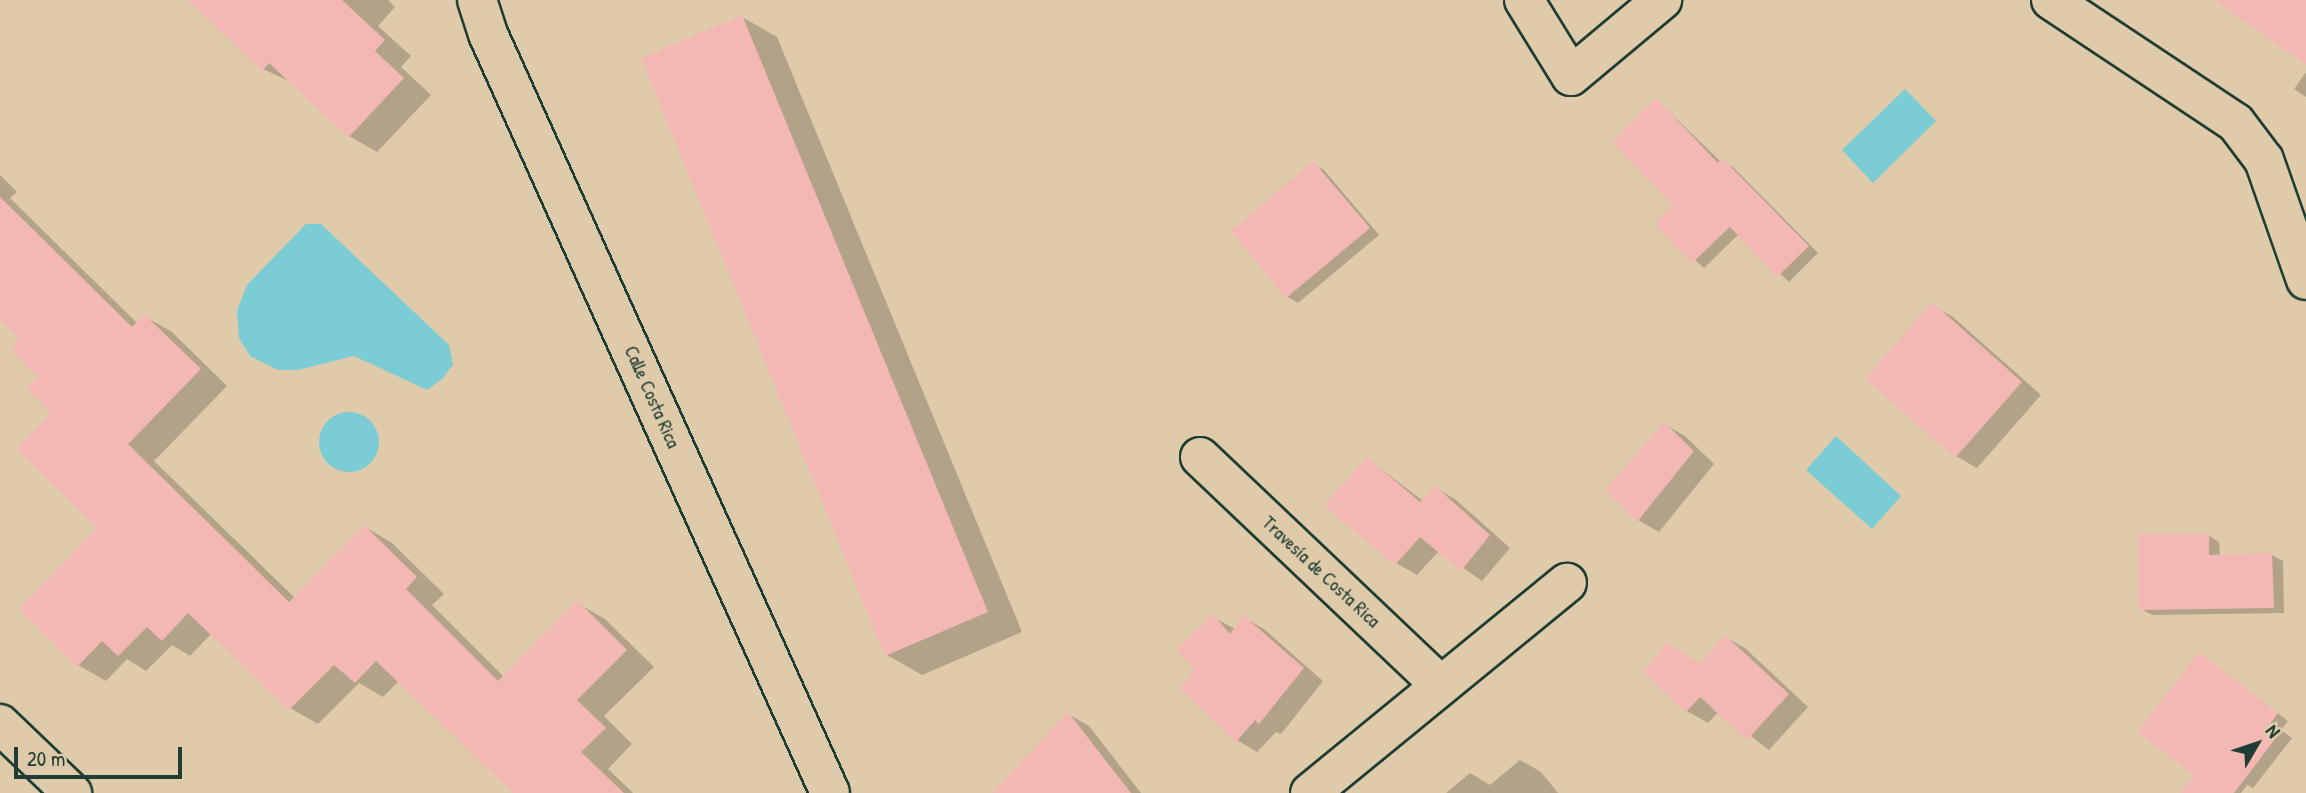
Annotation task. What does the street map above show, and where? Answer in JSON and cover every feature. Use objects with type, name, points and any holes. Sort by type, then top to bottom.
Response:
[{"type":"street","name":"Calle Costa Rica","points":[[477,0],[493,46],[830,793]]},
{"type":"street","points":[[1524,0],[1571,76],[1662,0]]},
{"type":"street","points":[[2051,0],[2236,123],[2264,160],[2306,280]]},
{"type":"street","name":"Travesía de Costa Rica","points":[[1200,457],[1441,686]]},
{"type":"street","points":[[1310,793],[1567,583]]},
{"type":"street","points":[[0,724],[72,793]]},
{"type":"water","points":[[1905,89],[1936,121],[1873,183],[1842,150]]},
{"type":"water","points":[[306,224],[321,224],[449,345],[453,365],[442,379],[427,390],[354,356],[298,370],[278,370],[250,356],[239,338],[237,311],[247,285]]},
{"type":"water","points":[[349,412],[370,421],[379,442],[370,463],[349,472],[328,463],[319,442],[328,421]]},
{"type":"water","points":[[1836,436],[1901,496],[1872,529],[1806,470]]},
{"type":"building","points":[[188,0],[342,0],[385,40],[375,51],[404,78],[348,138],[269,63],[262,71]]},
{"type":"building","points":[[2214,0],[2306,0],[2306,65]]},
{"type":"building","points":[[742,15],[988,612],[885,656],[641,58]]},
{"type":"building","points":[[1656,98],[1718,163],[1722,158],[1809,246],[1777,277],[1730,227],[1692,263],[1654,224],[1673,205],[1612,142]]},
{"type":"building","points":[[1313,161],[1370,228],[1286,298],[1231,231]]},
{"type":"building","points":[[0,197],[132,327],[144,314],[201,369],[128,444],[289,602],[364,525],[417,577],[406,589],[498,681],[577,600],[627,650],[577,700],[606,728],[581,752],[624,793],[513,793],[376,661],[355,683],[334,665],[289,710],[188,613],[162,641],[147,627],[118,656],[102,641],[77,667],[19,609],[97,528],[16,449],[51,413],[27,389],[38,377],[12,351],[18,337],[0,320]]},
{"type":"building","points":[[1932,302],[2022,382],[1955,458],[1865,379]]},
{"type":"building","points":[[1664,422],[1694,451],[1637,522],[1605,490]]},
{"type":"building","points":[[1367,457],[1420,502],[1434,485],[1490,535],[1461,571],[1420,537],[1395,565],[1324,506]]},
{"type":"building","points":[[2138,534],[2209,534],[2209,555],[2272,553],[2274,608],[2139,610]]},
{"type":"building","points":[[1213,614],[1230,634],[1243,615],[1304,668],[1259,724],[1255,720],[1236,742],[1180,688],[1195,669],[1176,650]]},
{"type":"building","points":[[1725,635],[1789,694],[1747,740],[1700,697],[1686,712],[1643,672],[1667,642],[1700,664]]},
{"type":"building","points":[[2199,652],[2278,713],[2271,723],[2282,730],[2234,793],[2181,793],[2194,775],[2137,732]]},
{"type":"building","points":[[1068,712],[1131,793],[992,793]]}]
